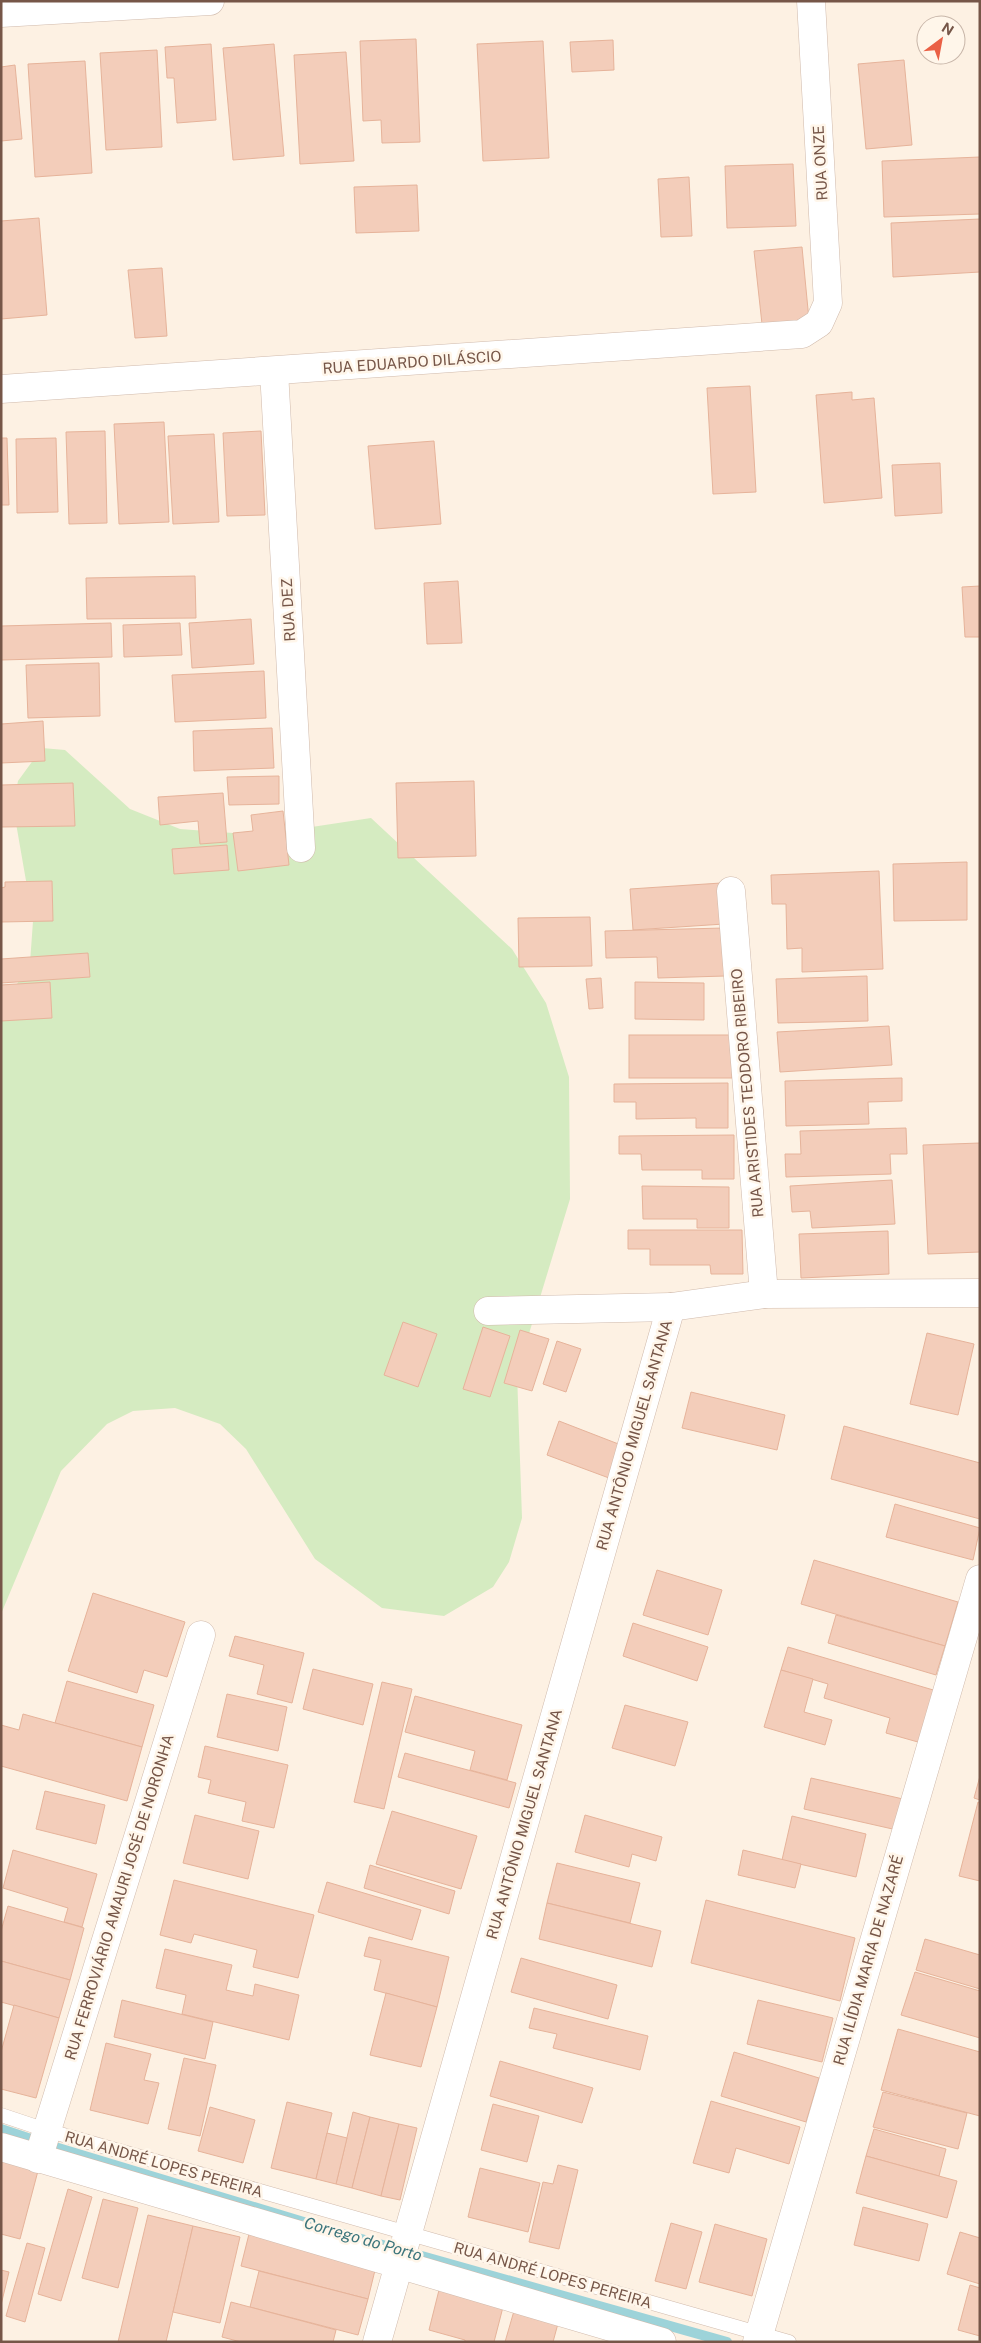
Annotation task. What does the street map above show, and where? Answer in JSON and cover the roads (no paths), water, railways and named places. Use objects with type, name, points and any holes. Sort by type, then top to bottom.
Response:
[{"type":"street","points":[[1,13],[210,1]]},
{"type":"street","name":"RUA ONZE","points":[[811,1],[828,303],[819,324]]},
{"type":"street","name":"RUA EDUARDO DILÁSCIO","points":[[1,389],[802,334],[819,324]]},
{"type":"street","name":"RUA DEZ","points":[[274,371],[301,848]]},
{"type":"street","name":"RUA ARISTIDES TEODORO RIBEIRO","points":[[731,891],[764,1294]]},
{"type":"street","points":[[488,1311],[671,1307],[764,1294],[980,1293]]},
{"type":"street","name":"RUA ANTÔNIO MIGUEL SANTANA","points":[[376,2342],[671,1307]]},
{"type":"street","name":"RUA ILÍDIA MARIA DE NAZARÉ","points":[[758,2337],[980,1579]]},
{"type":"street","name":"RUA FERROVIÁRIO AMAURI JOSÉ DE NORONHA","points":[[38,2159],[201,1635]]},
{"type":"street","name":"RUA ANDRÉ LOPES PEREIRA","points":[[1,2147],[662,2342]]},
{"type":"lane","name":"RUA ANDRÉ LOPES PEREIRA","points":[[1,2115],[46,2130],[407,2233],[758,2337],[789,2342]]},
{"type":"waterway","name":"Corrego do Porto","points":[[1,2129],[340,2233],[727,2342]]}]
